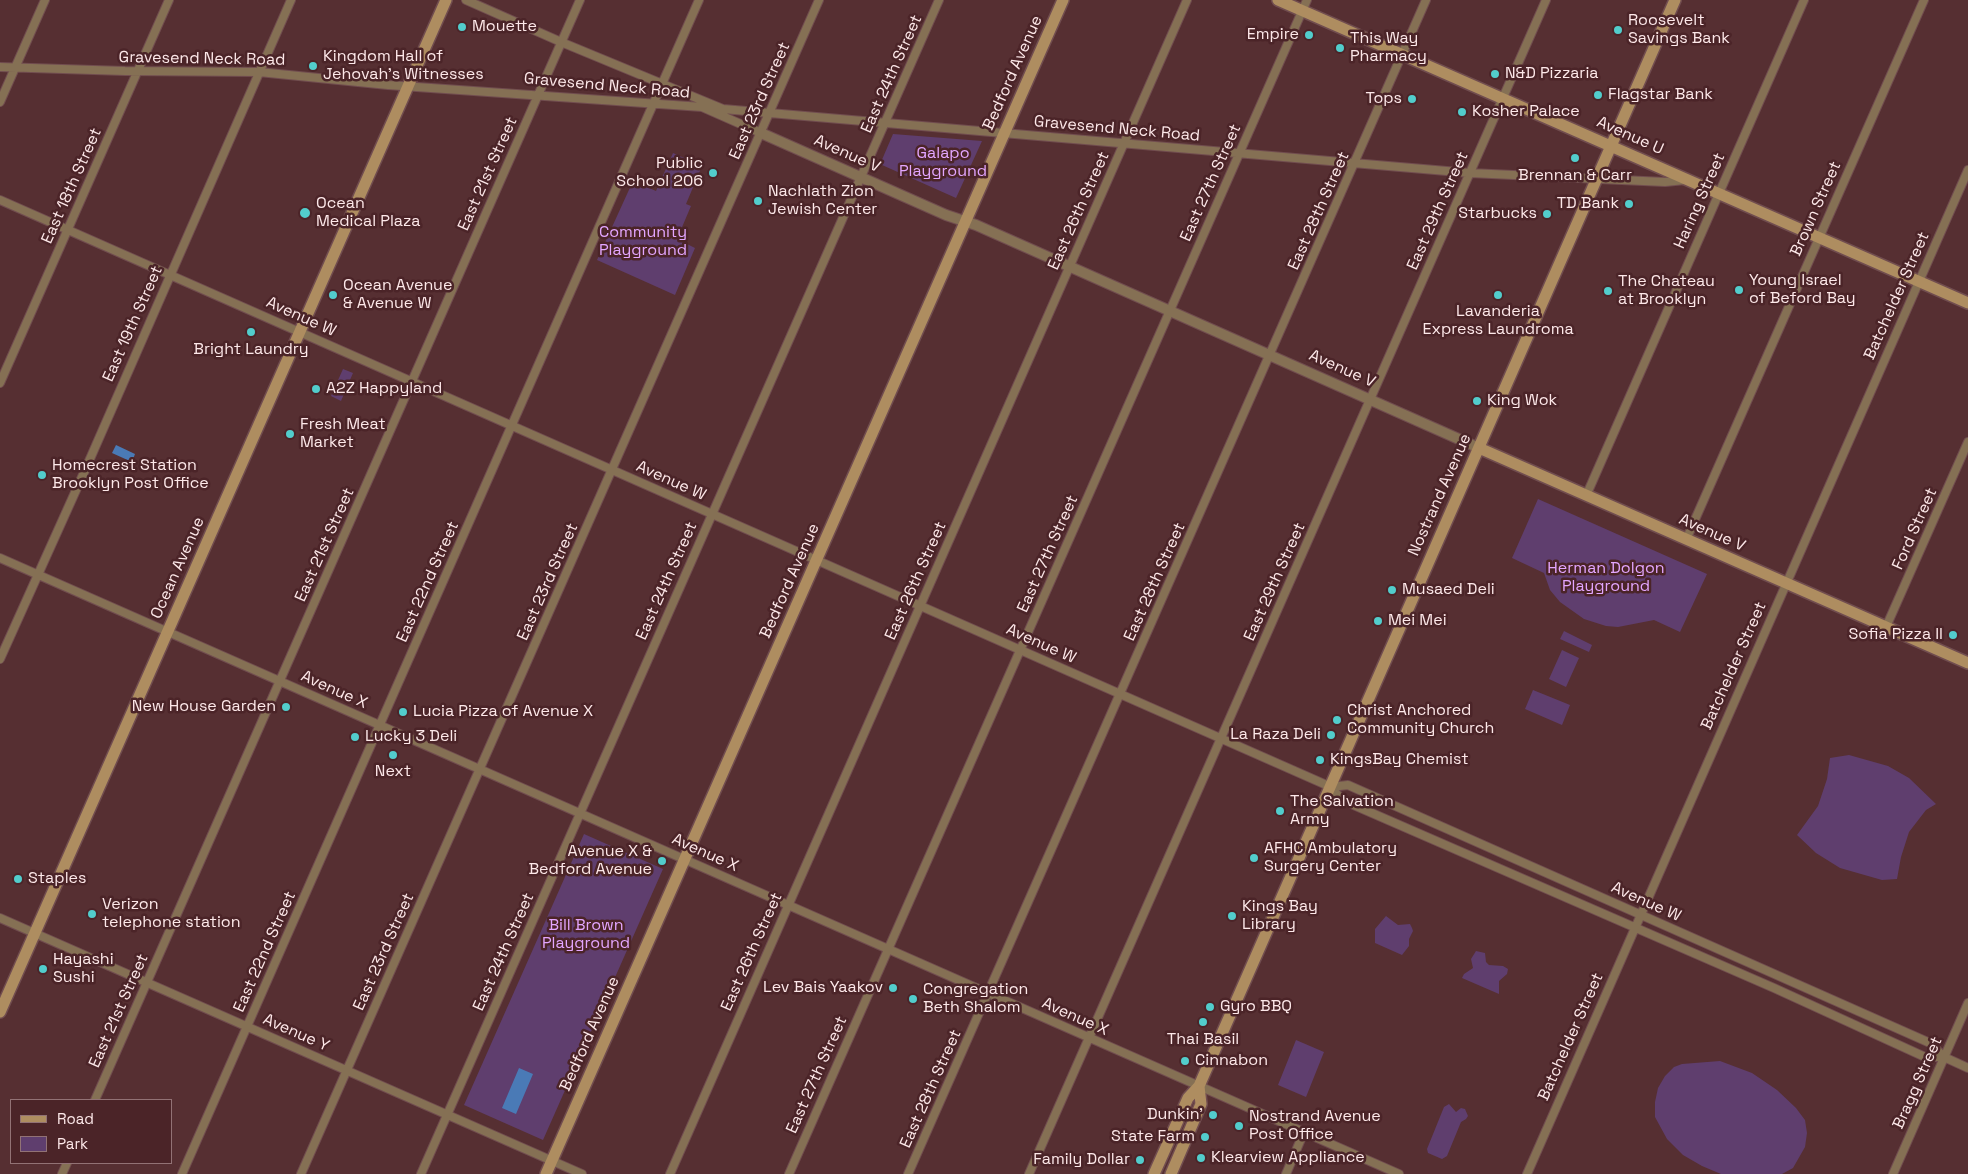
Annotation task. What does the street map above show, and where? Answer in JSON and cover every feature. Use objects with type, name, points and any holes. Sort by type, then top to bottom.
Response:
[{"type":"main road","name":"Ocean Avenue","points":[[0,1012],[446,0]]},
{"type":"main road","name":"Bedford Avenue","points":[[546,1174],[1063,0]]},
{"type":"main road","name":"Avenue U","points":[[1278,0],[1304,5],[1402,54],[1968,303]]},
{"type":"main road","name":"Nostrand Avenue","points":[[1154,1174],[1188,1098],[1199,1086],[1675,0]]},
{"type":"main road","name":"Avenue V","points":[[1479,448],[1968,663]]},
{"type":"main road","name":"Nostrand Avenue","points":[[1171,1174],[1201,1104],[1199,1086]]},
{"type":"street","points":[[0,102],[45,0]]},
{"type":"street","name":"East 18th Street","points":[[0,383],[169,0]]},
{"type":"street","name":"East 19th Street","points":[[0,659],[291,0]]},
{"type":"street","points":[[466,0],[662,84]]},
{"type":"street","name":"East 21st Street","points":[[95,1099],[580,0]]},
{"type":"street","name":"East 22nd Street","points":[[182,1174],[699,0]]},
{"type":"street","name":"East 23rd Street","points":[[301,1174],[819,0]]},
{"type":"street","name":"East 24th Street","points":[[421,1174],[939,0]]},
{"type":"street","name":"East 26th Street","points":[[670,1174],[1187,0]]},
{"type":"street","name":"East 28th Street","points":[[908,1174],[1426,0]]},
{"type":"street","name":"East 29th Street","points":[[1029,1174],[1546,0]]},
{"type":"street","name":"Haring Street","points":[[1586,496],[1804,0]]},
{"type":"street","name":"Brown Street","points":[[1686,540],[1924,0]]},
{"type":"street","name":"East 27th Street","points":[[789,1174],[1304,5]]},
{"type":"street","name":"Gravesend Neck Road","points":[[0,67],[259,72],[408,86],[702,107]]},
{"type":"street","name":"Gravesend Neck Road","points":[[662,84],[723,109],[769,114],[886,122],[1470,173],[1665,182],[1689,180]]},
{"type":"street","name":"Avenue V","points":[[702,107],[946,215],[966,221],[1479,448]]},
{"type":"street","name":"Batchelder Street","points":[[1526,1174],[1968,170]]},
{"type":"street","name":"Avenue W","points":[[0,200],[1221,738],[1331,787],[1342,800],[1634,927],[1924,1057],[1944,1057]]},
{"type":"street","name":"Ford Street","points":[[1886,628],[1968,442]]},
{"type":"street","name":"Avenue X","points":[[0,558],[1398,1174]]},
{"type":"street","name":"Avenue W","points":[[1331,787],[1348,785],[1930,1043],[1944,1057],[1968,1068]]},
{"type":"street","name":"Avenue Y","points":[[0,918],[582,1174]]},
{"type":"street","name":"Bragg Street","points":[[1893,1174],[1968,1003]]},
{"type":"street","points":[[1286,1174],[1304,1132]]},
{"type":"green space","name":"Galapo Playground","points":[[893,134],[982,141],[956,198],[882,165],[881,162]]},
{"type":"green space","name":"Community Playground","points":[[673,153],[702,166],[686,204],[691,206],[677,239],[695,248],[675,295],[597,260],[633,181],[656,191]]},
{"type":"green space","points":[[343,369],[353,373],[341,401],[331,396]]},
{"type":"green space","name":"Herman Dolgon Playground","points":[[1538,499],[1707,574],[1680,632],[1654,620],[1618,627],[1606,626],[1584,619],[1560,602],[1550,590],[1544,573],[1512,558]]},
{"type":"green space","points":[[1564,631],[1592,645],[1589,652],[1560,639]]},
{"type":"green space","points":[[1562,650],[1579,658],[1566,687],[1549,679]]},
{"type":"green space","points":[[1533,690],[1570,705],[1562,725],[1525,709]]},
{"type":"green space","points":[[1849,755],[1888,766],[1909,778],[1936,804],[1926,810],[1909,832],[1901,857],[1897,879],[1882,880],[1840,868],[1816,853],[1797,835],[1818,806],[1827,779],[1830,758]]},
{"type":"green space","name":"Bill Brown Playground","points":[[584,834],[663,869],[543,1140],[464,1105]]},
{"type":"green space","points":[[1386,916],[1398,925],[1410,924],[1412,928],[1409,946],[1402,955],[1375,943],[1375,929]]},
{"type":"green space","points":[[1476,951],[1485,953],[1486,962],[1489,965],[1503,966],[1508,969],[1507,974],[1499,981],[1499,994],[1462,978],[1464,974],[1473,968],[1471,959]]},
{"type":"green space","points":[[1296,1040],[1324,1052],[1306,1097],[1278,1085]]},
{"type":"green space","points":[[1720,1061],[1752,1073],[1777,1090],[1796,1108],[1805,1120],[1807,1133],[1805,1147],[1793,1168],[1782,1174],[1721,1174],[1683,1155],[1667,1139],[1655,1117],[1655,1102],[1658,1088],[1665,1076],[1674,1067],[1682,1064]]},
{"type":"green space","points":[[1449,1104],[1456,1112],[1461,1108],[1465,1109],[1468,1116],[1461,1122],[1447,1156],[1442,1159],[1428,1153],[1427,1149],[1444,1107]]},
{"type":"water","points":[[116,445],[135,454],[132,462],[112,453]]},
{"type":"water","points":[[519,1068],[533,1074],[516,1114],[502,1108]]},
{"type":"place","name":"Mouette","points":[[462,27]]},
{"type":"place","name":"Roosevelt Savings Bank","points":[[1618,30]]},
{"type":"place","name":"Empire","points":[[1309,35]]},
{"type":"place","name":"This Way Pharmacy","points":[[1340,48]]},
{"type":"place","name":"Kingdom Hall of Jehovah's Witnesses","points":[[313,66]]},
{"type":"place","name":"N&D Pizzaria","points":[[1495,74]]},
{"type":"place","name":"Flagstar Bank","points":[[1598,95]]},
{"type":"place","name":"Tops","points":[[1412,99]]},
{"type":"place","name":"Kosher Palace","points":[[1462,112]]},
{"type":"place","name":"Brennan & Carr","points":[[1575,158]]},
{"type":"place","name":"Public School 206","points":[[713,173]]},
{"type":"place","name":"Nachlath Zion Jewish Center","points":[[758,201]]},
{"type":"place","name":"TD Bank","points":[[1629,204]]},
{"type":"place","name":"Ocean Medical Plaza","points":[[305,213]]},
{"type":"place","name":"Starbucks","points":[[1547,214]]},
{"type":"place","name":"Young Israel of Beford Bay","points":[[1739,290]]},
{"type":"place","name":"The Chateau at Brooklyn","points":[[1608,291]]},
{"type":"place","name":"Ocean Avenue & Avenue W","points":[[333,295]]},
{"type":"place","name":"Lavanderia Express Laundroma","points":[[1498,295]]},
{"type":"place","name":"Bright Laundry","points":[[251,332]]},
{"type":"place","name":"A2Z Happyland","points":[[316,389]]},
{"type":"place","name":"King Wok","points":[[1477,401]]},
{"type":"place","name":"Fresh Meat Market","points":[[290,434]]},
{"type":"place","name":"Homecrest Station Brooklyn Post Office","points":[[42,475]]},
{"type":"place","name":"Musaed Deli","points":[[1392,590]]},
{"type":"place","name":"Mei Mei","points":[[1378,621]]},
{"type":"place","name":"Sofia Pizza II","points":[[1953,635]]},
{"type":"place","name":"New House Garden","points":[[286,707]]},
{"type":"place","name":"Lucia Pizza of Avenue X","points":[[403,712]]},
{"type":"place","name":"Christ Anchored Community Church","points":[[1337,720]]},
{"type":"place","name":"La Raza Deli","points":[[1331,735]]},
{"type":"place","name":"Lucky 3 Deli","points":[[355,737]]},
{"type":"place","name":"Next","points":[[393,755]]},
{"type":"place","name":"KingsBay Chemist","points":[[1320,760]]},
{"type":"place","name":"The Salvation Army","points":[[1280,811]]},
{"type":"place","name":"AFHC Ambulatory Surgery Center","points":[[1254,858]]},
{"type":"place","name":"Avenue X & Bedford Avenue","points":[[662,861]]},
{"type":"place","name":"Staples","points":[[18,879]]},
{"type":"place","name":"Verizon telephone station","points":[[92,914]]},
{"type":"place","name":"Kings Bay Library","points":[[1232,916]]},
{"type":"place","name":"Hayashi Sushi","points":[[43,969]]},
{"type":"place","name":"Lev Bais Yaakov","points":[[893,988]]},
{"type":"place","name":"Congregation Beth Shalom","points":[[913,999]]},
{"type":"place","name":"Gyro BBQ","points":[[1210,1007]]},
{"type":"place","name":"Thai Basil","points":[[1203,1022]]},
{"type":"place","name":"Cinnabon","points":[[1185,1061]]},
{"type":"place","name":"Dunkin'","points":[[1213,1115]]},
{"type":"place","name":"Nostrand Avenue Post Office","points":[[1239,1126]]},
{"type":"place","name":"State Farm","points":[[1205,1137]]},
{"type":"place","name":"Klearview Appliance","points":[[1201,1158]]},
{"type":"place","name":"Family Dollar","points":[[1140,1160]]}]
